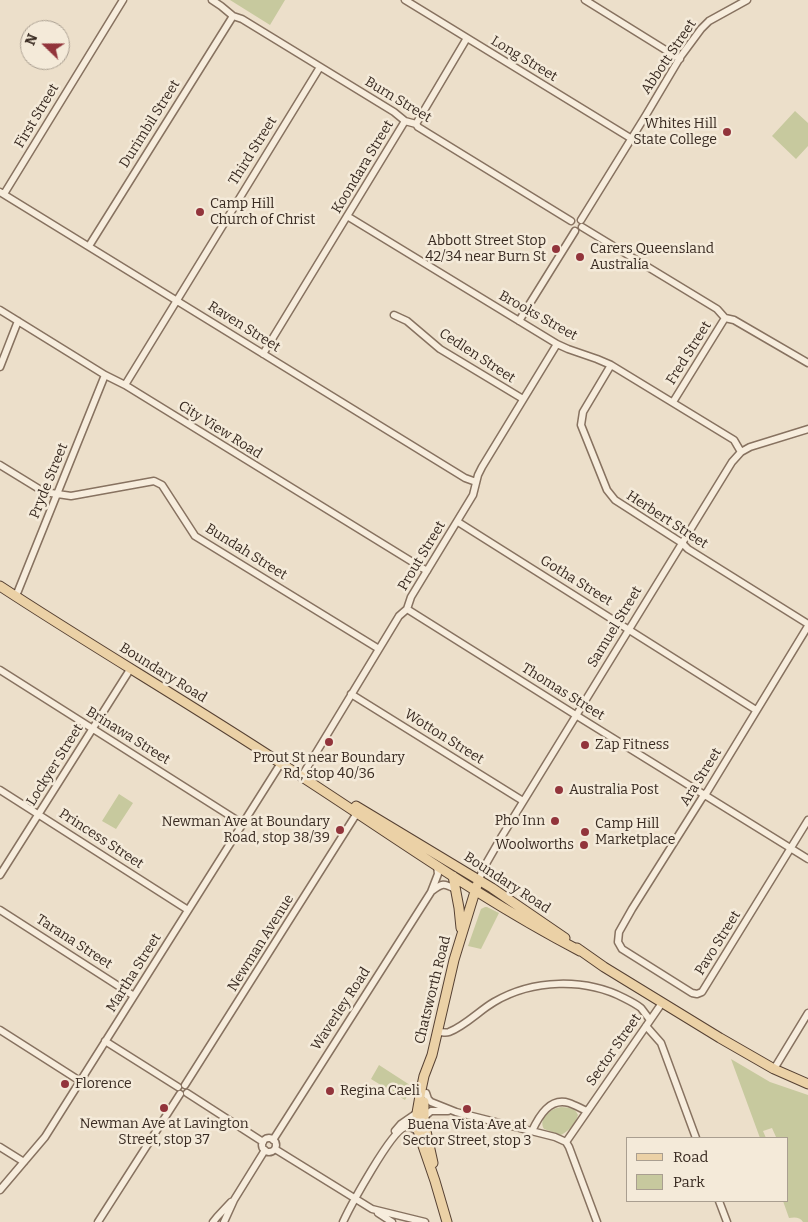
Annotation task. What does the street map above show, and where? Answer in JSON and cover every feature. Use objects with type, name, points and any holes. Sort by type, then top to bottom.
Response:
[{"type":"main road","name":"Boundary Road","points":[[0,586],[302,776],[453,876],[774,1069],[808,1084]]},
{"type":"main road","name":"Boundary Road","points":[[312,783],[358,807],[513,901],[580,951]]},
{"type":"main road","name":"Chatsworth Road","points":[[453,876],[462,932]]},
{"type":"main road","name":"Chatsworth Road","points":[[446,1222],[419,1133],[419,1099],[423,1078],[438,1032],[454,960],[479,880]]},
{"type":"main road","name":"Chatsworth Road","points":[[432,1055],[430,1077],[424,1106],[420,1115],[430,1147],[435,1181]]},
{"type":"street","name":"First Street","points":[[2,193],[123,0]]},
{"type":"street","name":"Burn Street","points":[[212,0],[222,6],[232,16],[242,18],[405,121],[416,124],[571,221]]},
{"type":"street","name":"Long Street","points":[[405,0],[632,139]]},
{"type":"street","points":[[585,0],[680,59]]},
{"type":"street","name":"Abbott Street","points":[[581,220],[680,59],[701,29],[709,21],[747,0]]},
{"type":"street","name":"Durimbil Street","points":[[89,246],[232,16]]},
{"type":"street","name":"Koondara Street","points":[[416,124],[467,38]]},
{"type":"street","name":"Third Street","points":[[177,300],[320,67]]},
{"type":"street","name":"Koondara Street","points":[[263,354],[405,121]]},
{"type":"street","name":"Raven Street","points":[[2,193],[465,478],[476,482]]},
{"type":"street","name":"Brooks Street","points":[[347,216],[557,344],[597,358],[673,402],[734,440],[741,452]]},
{"type":"street","points":[[575,231],[570,227],[571,221],[574,218],[581,220],[582,227]]},
{"type":"street","points":[[519,321],[575,231],[582,227]]},
{"type":"street","points":[[582,227],[717,309],[725,318],[734,320],[808,364]]},
{"type":"street","points":[[125,385],[177,300]]},
{"type":"street","name":"City View Road","points":[[0,310],[426,571]]},
{"type":"street","name":"Cedlen Street","points":[[394,315],[407,321],[440,348],[523,400]]},
{"type":"street","name":"Fred Street","points":[[673,402],[725,318]]},
{"type":"street","points":[[0,368],[18,321]]},
{"type":"street","name":"Prout Street","points":[[302,776],[399,616],[407,609],[411,597],[426,571],[473,495],[482,467],[557,344]]},
{"type":"street","name":"Herbert Street","points":[[611,365],[583,412],[581,425],[607,490],[614,500],[808,625]]},
{"type":"street","name":"Pryde Street","points":[[16,596],[105,375]]},
{"type":"street","points":[[741,452],[750,447],[808,429]]},
{"type":"street","name":"Samuel Street","points":[[479,880],[523,801],[732,462],[741,452]]},
{"type":"street","name":"Bundah Street","points":[[0,465],[44,492],[71,496],[157,482],[162,485],[195,536],[379,648]]},
{"type":"street","name":"Gotha Street","points":[[458,522],[756,710]]},
{"type":"street","name":"Thomas Street","points":[[407,609],[576,716],[808,858]]},
{"type":"street","name":"Ara Street","points":[[618,942],[620,932],[632,910],[808,625]]},
{"type":"street","name":"Lockyer Street","points":[[0,875],[131,668]]},
{"type":"street","name":"Brinawa Street","points":[[0,670],[243,824]]},
{"type":"street","name":"Wotton Street","points":[[351,694],[523,801]]},
{"type":"street","name":"Martha Street","points":[[0,1190],[45,1137],[281,763]]},
{"type":"street","name":"Princess Street","points":[[0,790],[188,910]]},
{"type":"street","name":"Newman Avenue","points":[[98,1222],[356,813]]},
{"type":"street","name":"Pavo Street","points":[[618,942],[622,949],[692,993],[697,994],[705,988],[808,820]]},
{"type":"street","name":"Waverley Road","points":[[272,1140],[430,892],[438,874],[437,866]]},
{"type":"street","points":[[430,892],[440,885],[446,884],[455,889]]},
{"type":"street","name":"Tarana Street","points":[[0,910],[134,996]]},
{"type":"street","points":[[438,1032],[451,1031],[503,997],[537,986],[552,984],[578,985],[614,993],[640,1007],[661,1043],[696,1137]]},
{"type":"street","name":"Sector Street","points":[[566,1142],[662,1003]]},
{"type":"street","points":[[774,1069],[808,1013]]},
{"type":"street","points":[[0,1030],[80,1081]]},
{"type":"street","points":[[105,1041],[263,1142]]},
{"type":"street","points":[[426,1093],[431,1102],[456,1112],[555,1137],[566,1142],[597,1222]]},
{"type":"street","points":[[532,1131],[545,1109],[554,1104],[568,1103],[587,1111]]},
{"type":"street","points":[[390,1143],[398,1126],[420,1115],[433,1110],[456,1112]]},
{"type":"street","points":[[343,1222],[354,1199],[398,1132],[408,1127],[413,1128],[419,1133]]},
{"type":"street","points":[[263,1142],[267,1139],[272,1140],[275,1148],[392,1222]]},
{"type":"street","points":[[224,1222],[234,1200],[264,1150],[263,1142]]},
{"type":"street","points":[[0,1147],[24,1162]]},
{"type":"street","points":[[264,1150],[269,1152],[275,1148]]},
{"type":"street","points":[[213,1222],[234,1200]]},
{"type":"street","points":[[719,1202],[727,1222]]},
{"type":"street","points":[[372,1209],[425,1222]]},
{"type":"green space","points":[[230,0],[285,0],[270,25]]},
{"type":"green space","points":[[795,111],[808,123],[808,146],[796,159],[772,136]]},
{"type":"green space","points":[[119,794],[133,803],[116,829],[102,821]]},
{"type":"green space","points":[[485,907],[499,913],[481,949],[468,946],[481,909]]},
{"type":"green space","points":[[731,1059],[770,1082],[808,1095],[808,1222],[803,1222],[797,1218],[789,1218],[783,1202],[788,1202],[788,1137],[776,1137],[772,1128],[763,1131],[766,1137],[760,1137]]},
{"type":"green space","points":[[379,1065],[413,1087],[405,1100],[371,1079]]},
{"type":"green space","points":[[561,1107],[573,1109],[578,1115],[572,1126],[561,1135],[544,1129],[543,1121],[546,1115]]},
{"type":"place","name":"Whites Hill State College","points":[[727,132]]},
{"type":"place","name":"Camp Hill Church of Christ","points":[[200,212]]},
{"type":"place","name":"Abbott Street Stop 42/34 near Burn St","points":[[556,249]]},
{"type":"place","name":"Carers Queensland Australia","points":[[580,257]]},
{"type":"place","name":"Prout St near Boundary Rd, stop 40/36","points":[[329,742]]},
{"type":"place","name":"Zap Fitness","points":[[585,745]]},
{"type":"place","name":"Australia Post","points":[[559,790]]},
{"type":"place","name":"Pho Inn","points":[[555,821]]},
{"type":"place","name":"Newman Ave at Boundary Road, stop 38/39","points":[[340,830]]},
{"type":"place","name":"Camp Hill Marketplace","points":[[585,832]]},
{"type":"place","name":"Woolworths","points":[[584,845]]},
{"type":"place","name":"Florence","points":[[65,1084]]},
{"type":"place","name":"Regina Caeli","points":[[330,1091]]},
{"type":"place","name":"Newman Ave at Lavington Street, stop 37","points":[[164,1108]]},
{"type":"place","name":"Buena Vista Ave at Sector Street, stop 3","points":[[467,1109]]}]
